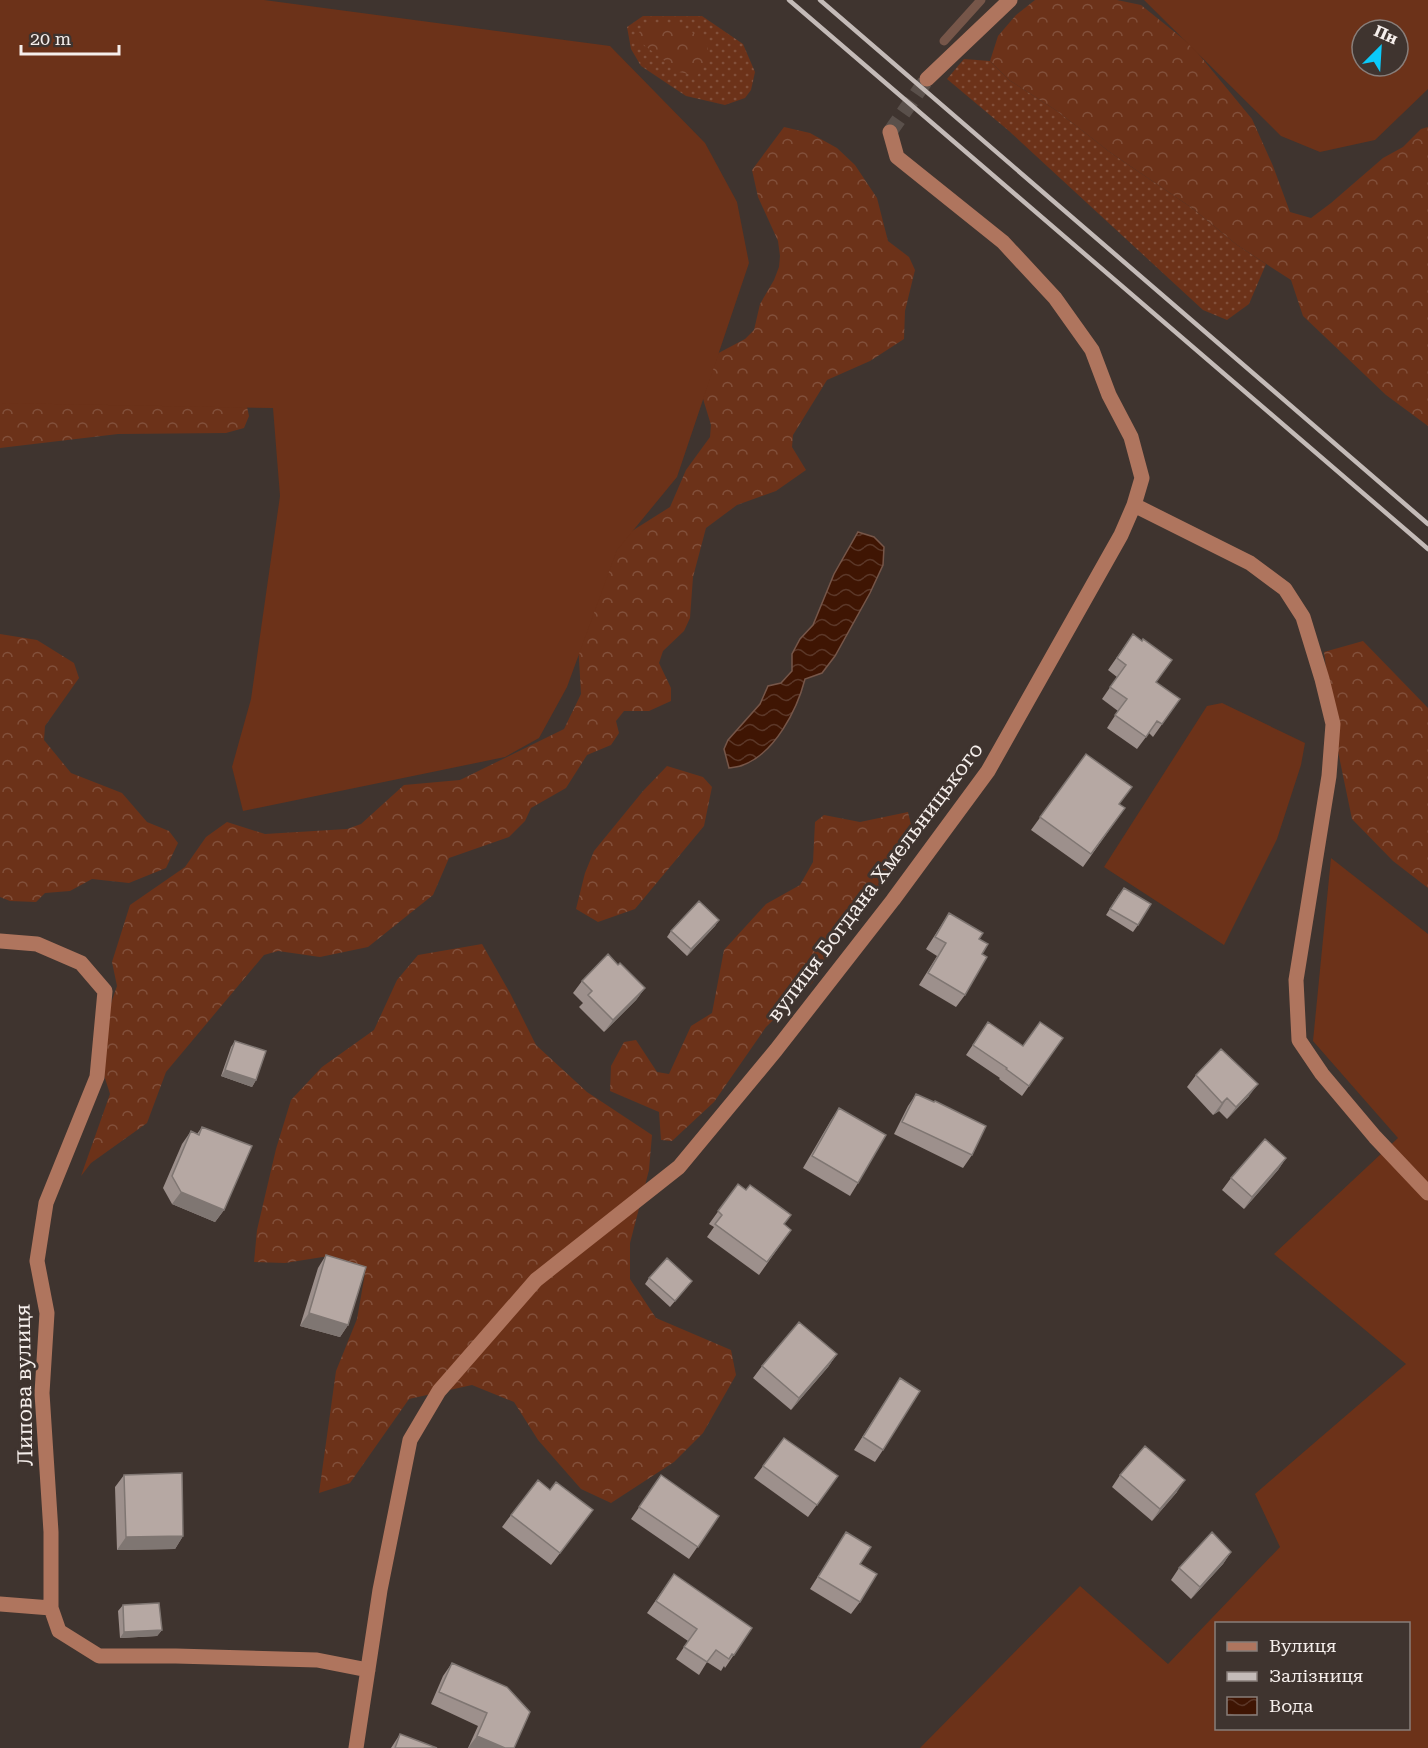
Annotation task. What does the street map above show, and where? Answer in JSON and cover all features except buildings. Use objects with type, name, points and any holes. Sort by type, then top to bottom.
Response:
[{"type":"street","points":[[927,79],[1010,0]]},
{"type":"street","name":"вулиця Богдана Хмельницького","points":[[356,1748],[380,1590],[410,1440],[439,1391],[536,1280],[679,1167],[776,1050],[893,900],[988,771],[1121,535],[1134,505],[1142,478],[1137,458],[1131,437],[1109,395],[1092,350],[1054,298],[1003,242],[897,157],[890,132]]},
{"type":"street","points":[[1134,505],[1250,563],[1285,589],[1303,617],[1333,724],[1329,776],[1296,980],[1299,1040],[1322,1074],[1375,1137],[1428,1193]]},
{"type":"street","name":"Липова вулиця","points":[[0,941],[37,944],[81,963],[105,991],[97,1077],[46,1203],[37,1261],[46,1313],[42,1394],[51,1532],[51,1608]]},
{"type":"street","points":[[0,1604],[51,1608],[59,1631],[99,1656],[317,1660],[368,1670]]},
{"type":"green space","points":[[0,0],[264,0],[610,46],[705,143],[737,202],[749,263],[677,477],[617,550],[567,687],[539,738],[505,757],[243,811],[232,767],[251,699],[280,496],[273,408],[0,403]]},
{"type":"green space","points":[[1035,0],[1117,0],[1141,5],[1192,46],[1252,119],[1290,212],[1311,218],[1383,158],[1403,147],[1421,129],[1428,127],[1428,426],[1386,395],[1303,316],[1291,280],[1237,245],[1192,208],[1111,153],[1057,111],[1009,80],[990,61],[998,36],[1016,15]]},
{"type":"green space","points":[[1144,0],[1428,0],[1428,89],[1375,140],[1320,152],[1281,136]]},
{"type":"green space","points":[[643,16],[702,16],[743,44],[755,72],[751,90],[745,98],[725,105],[686,96],[641,66],[631,49],[627,27]]},
{"type":"green space","points":[[646,23],[677,24],[706,40],[710,59],[697,76],[679,72],[635,38]]},
{"type":"green space","points":[[964,59],[990,61],[1009,80],[1057,111],[1111,153],[1192,208],[1237,245],[1266,264],[1249,304],[1227,320],[1203,310],[1009,131],[947,79]]},
{"type":"green space","points":[[784,127],[810,133],[837,148],[855,165],[877,198],[888,241],[909,257],[915,270],[905,311],[904,339],[870,361],[827,380],[793,435],[792,447],[806,470],[776,491],[737,505],[706,528],[693,577],[690,618],[684,631],[663,651],[659,663],[671,688],[671,701],[649,711],[624,711],[616,721],[619,733],[611,745],[587,755],[566,788],[531,808],[525,821],[509,837],[449,858],[433,895],[368,947],[320,957],[278,951],[264,955],[166,1072],[147,1123],[91,1163],[81,1176],[110,1094],[103,1072],[108,1012],[117,986],[112,962],[130,905],[185,867],[206,837],[227,822],[265,834],[347,829],[361,824],[404,785],[460,780],[564,729],[581,694],[578,642],[587,607],[624,536],[670,507],[686,470],[710,437],[711,425],[697,379],[711,357],[745,339],[754,330],[760,304],[779,267],[778,241],[758,197],[752,170]]},
{"type":"green space","points":[[244,393],[249,416],[244,428],[226,433],[118,434],[0,448],[0,396]]},
{"type":"green space","points":[[0,634],[37,640],[74,663],[79,678],[45,726],[44,740],[71,773],[122,793],[147,822],[169,831],[178,843],[166,868],[129,883],[92,879],[70,891],[45,893],[36,902],[10,901],[0,897]]},
{"type":"green space","points":[[1363,641],[1428,708],[1428,888],[1393,861],[1352,819],[1335,737],[1324,652]]},
{"type":"green space","points":[[1222,703],[1305,743],[1301,765],[1277,839],[1224,945],[1104,867],[1207,706]]},
{"type":"green space","points":[[667,766],[703,777],[712,787],[704,826],[635,909],[598,922],[576,909],[585,873],[594,851],[643,791]]},
{"type":"green space","points":[[908,812],[913,833],[888,878],[848,915],[812,983],[766,1027],[714,1102],[672,1141],[661,1140],[659,1112],[610,1091],[611,1066],[624,1042],[636,1040],[657,1072],[669,1074],[691,1026],[712,1013],[724,950],[766,904],[800,885],[813,862],[815,822],[824,815],[860,822]]},
{"type":"green space","points":[[1331,858],[1428,934],[1428,1748],[920,1748],[1080,1586],[1168,1664],[1280,1547],[1255,1494],[1406,1364],[1274,1254],[1398,1138],[1313,1041]]},
{"type":"green space","points":[[482,944],[536,1045],[587,1092],[652,1135],[649,1170],[630,1243],[630,1279],[656,1318],[731,1350],[736,1375],[703,1433],[674,1462],[611,1503],[581,1489],[538,1440],[514,1402],[472,1385],[409,1399],[350,1483],[319,1493],[336,1371],[357,1319],[365,1273],[329,1256],[285,1263],[254,1262],[257,1230],[276,1149],[291,1100],[322,1067],[374,1030],[397,980],[418,955]]},
{"type":"water","points":[[858,532],[874,537],[884,547],[883,565],[870,593],[835,656],[822,673],[805,679],[790,717],[775,741],[755,759],[741,766],[729,768],[724,749],[728,740],[760,704],[768,686],[781,683],[792,671],[792,654],[800,639],[813,625],[834,574]]},
{"type":"waterway","points":[[944,41],[981,0]]},
{"type":"tunnel","points":[[890,132],[927,79]]},
{"type":"railway","points":[[789,0],[1428,549]]},
{"type":"railway","points":[[820,0],[1428,524]]}]
